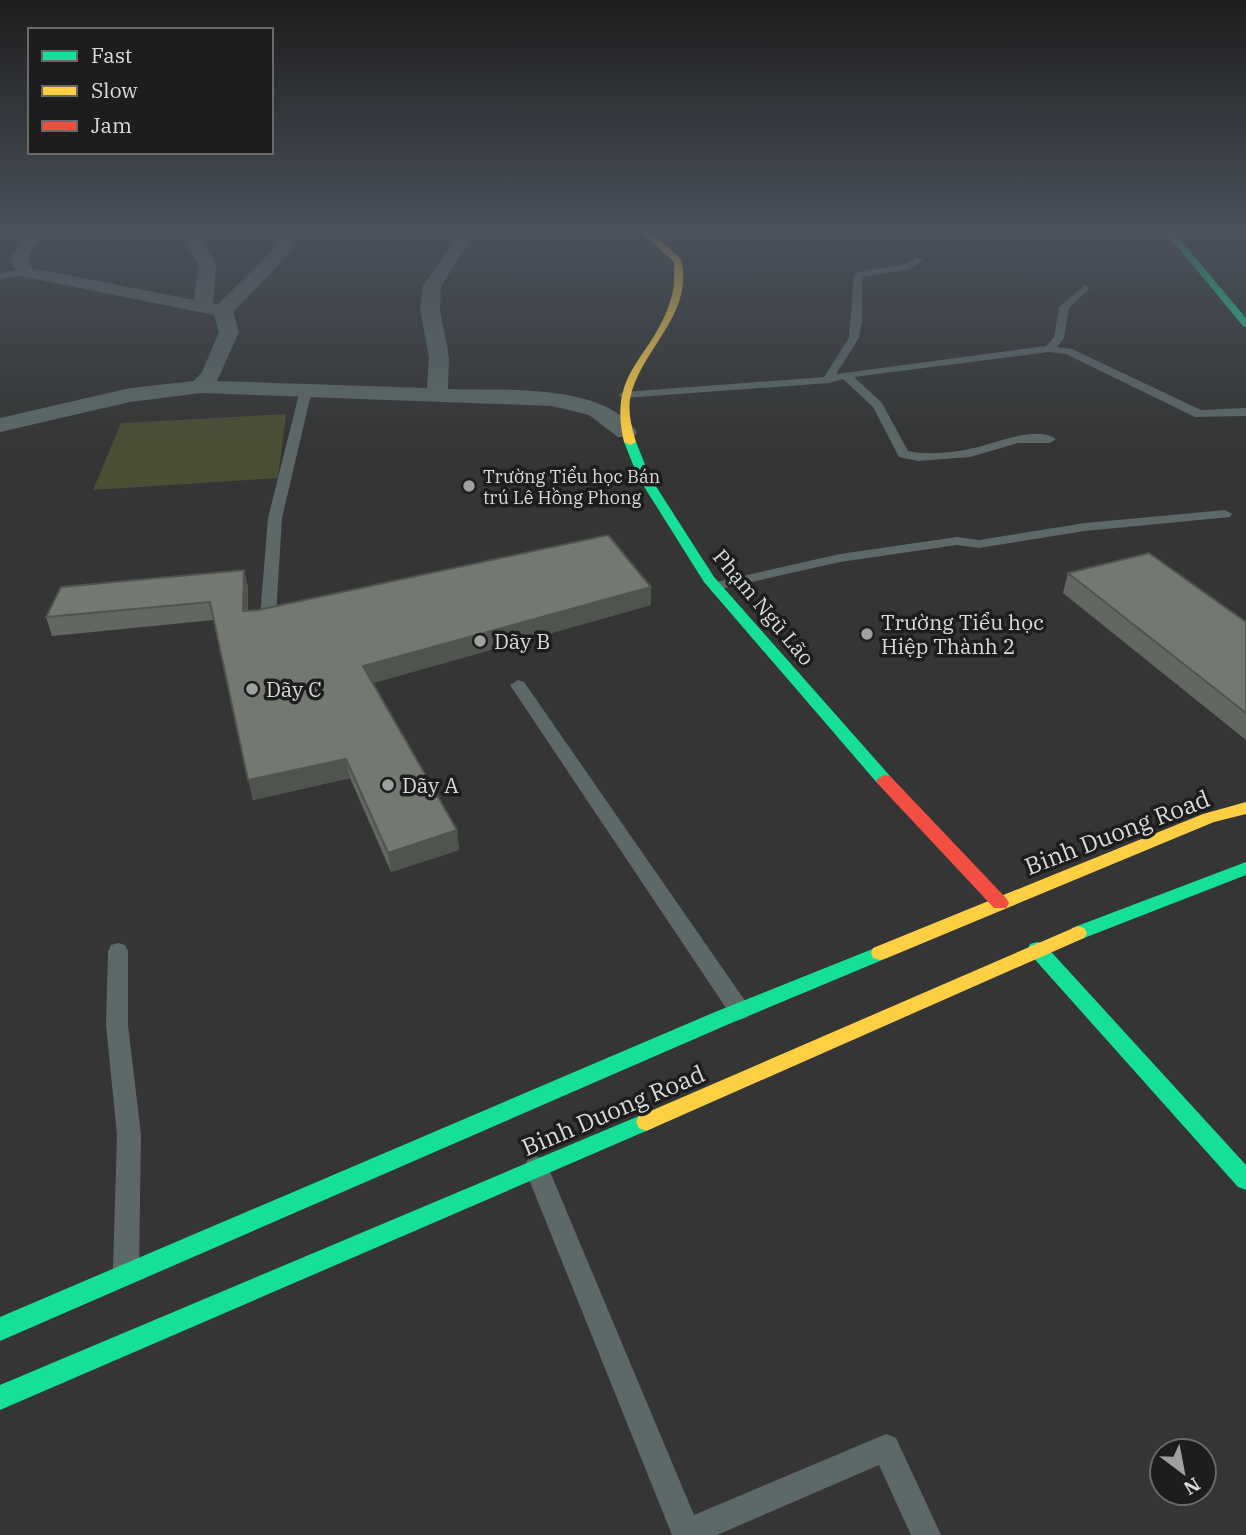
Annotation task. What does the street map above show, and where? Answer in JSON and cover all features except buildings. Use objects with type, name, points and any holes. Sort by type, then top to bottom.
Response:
[{"type":"main road","points":[[624,395],[668,319],[676,301]]},
{"type":"main road","points":[[1227,301],[1246,324]]},
{"type":"main road","name":"Phạm Ngũ Lão","points":[[624,395],[623,423],[644,477],[716,586],[872,767],[1000,903]]},
{"type":"main road","name":"Binh Duong Road","points":[[0,1329],[740,1011],[1209,818],[1246,808]]},
{"type":"main road","name":"Binh Duong Road","points":[[0,1398],[760,1073],[1037,949],[1246,868]]},
{"type":"main road","points":[[1037,949],[1246,1180]]},
{"type":"street","points":[[180,301],[223,311]]},
{"type":"street","points":[[203,301],[203,305]]},
{"type":"street","points":[[223,311],[232,301]]},
{"type":"street","points":[[431,301],[430,310],[439,357],[437,394]]},
{"type":"street","points":[[201,387],[212,373],[229,332],[223,311]]},
{"type":"street","points":[[0,425],[130,395],[201,387],[552,399],[597,410],[626,432]]},
{"type":"lane","points":[[828,380],[831,367],[845,353],[855,334],[858,301]]},
{"type":"lane","points":[[1049,349],[1059,338],[1064,307],[1071,301]]},
{"type":"lane","points":[[624,395],[828,380],[845,375],[1049,349],[1068,351],[1199,414],[1246,412]]},
{"type":"lane","points":[[845,375],[878,405],[902,454],[918,457],[970,453],[1017,439],[1050,439]]},
{"type":"lane","points":[[268,616],[275,518],[306,390]]},
{"type":"lane","points":[[716,586],[840,558],[957,541],[979,544],[1085,527],[1225,514]]},
{"type":"lane","points":[[517,685],[740,1011]]},
{"type":"lane","points":[[118,951],[117,1025],[129,1135],[126,1275]]},
{"type":"lane","points":[[536,1167],[687,1534],[886,1448],[926,1535]]},
{"type":"green space","points":[[286,414],[278,478],[93,490],[121,423]]},
{"type":"traffic: fast","points":[[1227,301],[1246,324]]},
{"type":"traffic: fast","points":[[630,442],[644,477],[709,579],[884,780]]},
{"type":"traffic: fast","points":[[1078,933],[1246,868]]},
{"type":"traffic: fast","points":[[1037,949],[1246,1180]]},
{"type":"traffic: fast","points":[[0,1329],[722,1018],[880,953]]},
{"type":"traffic: fast","points":[[0,1398],[646,1122]]},
{"type":"traffic: slow","points":[[630,442],[624,420],[625,401],[630,384],[659,336],[675,301]]},
{"type":"traffic: slow","points":[[880,953],[1209,818],[1246,808]]},
{"type":"traffic: slow","points":[[646,1122],[1078,933]]},
{"type":"traffic: jam","points":[[884,780],[1000,903]]},
{"type":"place","name":"Trường Tiểu học Bán trú Lê Hồng Phong","points":[[469,486]]},
{"type":"place","name":"Trường Tiểu học Hiệp Thành 2","points":[[867,634]]},
{"type":"place","name":"Dãy B","points":[[480,641]]},
{"type":"place","name":"Dãy C","points":[[252,689]]},
{"type":"place","name":"Dãy A","points":[[388,785]]}]
